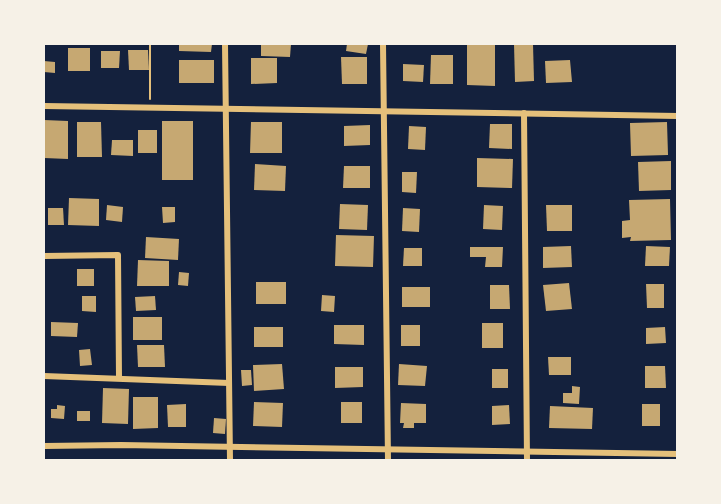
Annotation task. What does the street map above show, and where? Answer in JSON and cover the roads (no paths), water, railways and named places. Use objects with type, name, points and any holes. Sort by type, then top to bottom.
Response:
[{"type":"street","points":[[225,44],[230,460]]},
{"type":"street","points":[[383,44],[382,111],[388,460]]},
{"type":"street","points":[[44,106],[678,116]]},
{"type":"street","points":[[524,113],[527,460]]},
{"type":"street","points":[[44,256],[118,255],[119,378]]},
{"type":"street","points":[[44,376],[229,383]]},
{"type":"street","points":[[44,446],[678,454]]}]
